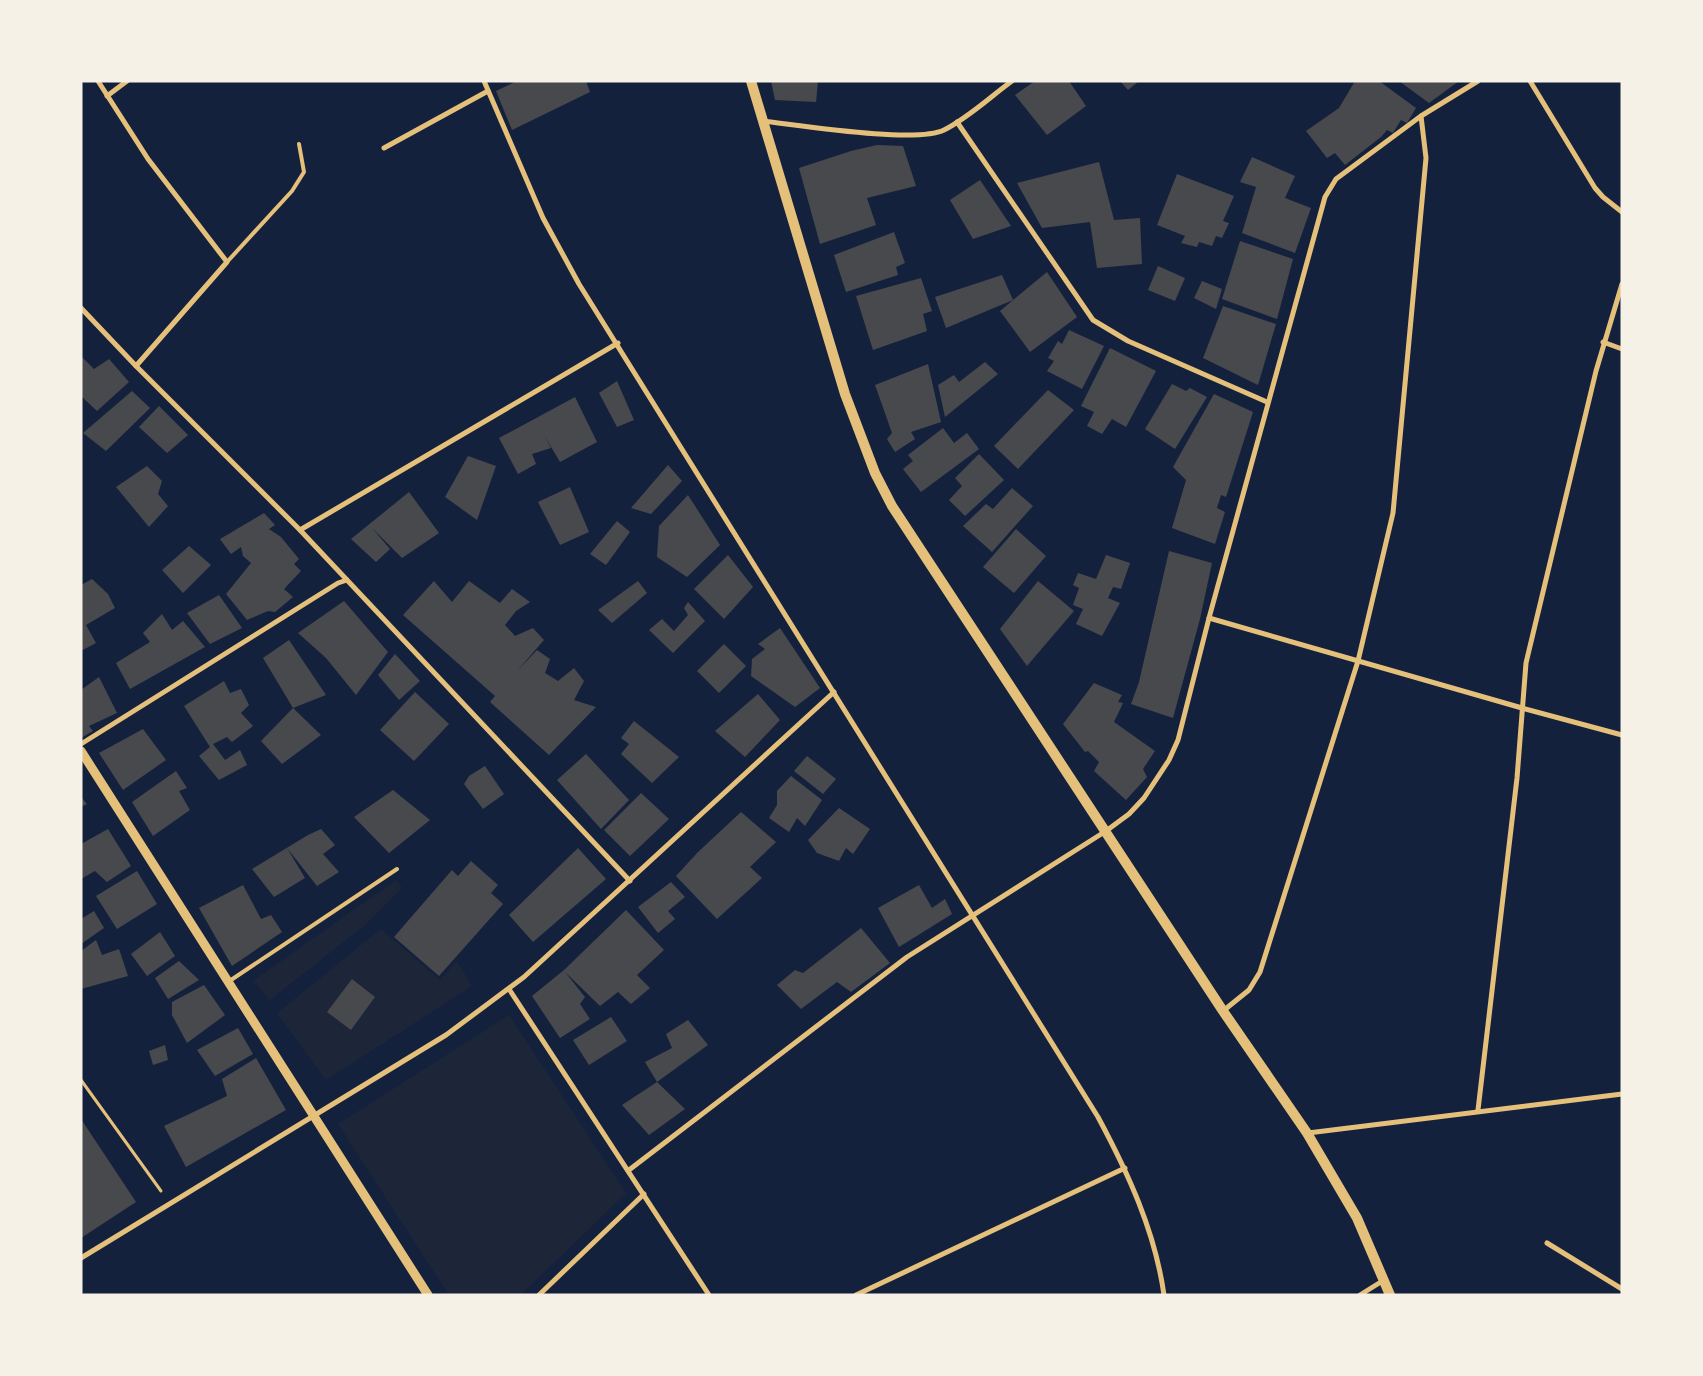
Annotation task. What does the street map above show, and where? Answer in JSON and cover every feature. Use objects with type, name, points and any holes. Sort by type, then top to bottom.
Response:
[{"type":"main road","points":[[751,81],[845,394],[875,473],[892,506],[1223,1011],[1307,1133],[1357,1218],[1390,1295]]},
{"type":"street","points":[[98,81],[148,159],[227,262],[136,366]]},
{"type":"street","points":[[107,96],[127,81]]},
{"type":"street","points":[[484,81],[546,225],[579,284],[618,343],[1098,1117],[1126,1168],[1145,1216],[1164,1295]]},
{"type":"street","points":[[762,120],[922,136],[943,130],[1012,81]]},
{"type":"street","points":[[629,1170],[907,957],[1106,831],[1129,814],[1144,798],[1173,751],[1180,734],[1208,618],[1323,201],[1330,186],[1336,179],[1421,116],[1478,81]]},
{"type":"street","points":[[1530,81],[1595,188],[1622,212]]},
{"type":"street","points":[[384,148],[488,90]]},
{"type":"street","points":[[1223,1011],[1249,990],[1260,972],[1358,661],[1393,512],[1426,158],[1421,116]]},
{"type":"street","points":[[956,122],[1093,320],[1128,341],[1267,402]]},
{"type":"street","points":[[1478,1110],[1517,778],[1526,662],[1604,342],[1622,284]]},
{"type":"street","points":[[81,308],[136,366],[300,530],[630,881]]},
{"type":"street","points":[[1604,342],[1622,350]]},
{"type":"street","points":[[300,530],[618,343]]},
{"type":"street","points":[[81,744],[338,582],[347,580]]},
{"type":"street","points":[[1208,618],[1622,735]]},
{"type":"street","points":[[81,1258],[446,1035],[509,989],[630,881],[834,692]]},
{"type":"street","points":[[81,751],[428,1295]]},
{"type":"street","points":[[509,989],[710,1295]]},
{"type":"street","points":[[1307,1133],[1478,1110],[1622,1094]]},
{"type":"street","points":[[856,1295],[1126,1168]]},
{"type":"street","points":[[539,1295],[644,1194]]},
{"type":"street","points":[[1547,1243],[1622,1289]]},
{"type":"street","points":[[1360,1295],[1384,1280]]},
{"type":"lane","points":[[227,262],[296,184],[304,172],[299,144]]},
{"type":"lane","points":[[228,982],[397,868]]},
{"type":"path","points":[[81,1080],[170,1204]]},
{"type":"shaded area","points":[[396,880],[402,888],[365,925],[270,1000],[253,981]]},
{"type":"shaded area","points":[[381,929],[440,980],[457,961],[472,986],[326,1080],[277,1013]]},
{"type":"shaded area","points":[[509,1015],[626,1193],[521,1295],[449,1295],[338,1124]]},
{"type":"building","points":[[517,81],[586,81],[590,92],[512,130],[496,91]]},
{"type":"building","points":[[771,81],[818,81],[816,102],[775,100]]},
{"type":"building","points":[[1035,81],[1069,81],[1086,106],[1047,135],[1015,95]]},
{"type":"building","points":[[1120,81],[1139,81],[1128,90]]},
{"type":"building","points":[[1355,81],[1379,81],[1416,108],[1407,123],[1401,120],[1393,133],[1387,130],[1381,137],[1345,165],[1335,153],[1327,158],[1306,131],[1339,108]]},
{"type":"building","points":[[1399,81],[1459,81],[1429,103]]},
{"type":"building","points":[[877,145],[903,146],[916,186],[867,198],[876,225],[820,244],[799,168],[851,151]]},
{"type":"building","points":[[1252,157],[1295,176],[1285,198],[1311,208],[1295,253],[1242,233],[1256,187],[1240,182]]},
{"type":"building","points":[[1099,162],[1114,220],[1140,218],[1142,264],[1097,268],[1090,222],[1042,228],[1017,183]]},
{"type":"building","points":[[1177,174],[1234,196],[1223,221],[1229,223],[1222,238],[1216,236],[1212,246],[1199,242],[1197,247],[1181,243],[1185,236],[1157,225]]},
{"type":"building","points":[[980,180],[1011,226],[973,239],[950,200]]},
{"type":"building","points":[[894,232],[905,263],[896,267],[898,275],[846,292],[834,255]]},
{"type":"building","points":[[1240,241],[1293,259],[1277,319],[1222,299]]},
{"type":"building","points":[[1158,266],[1185,278],[1175,301],[1148,290]]},
{"type":"building","points":[[1047,272],[1077,317],[1030,352],[1000,311]]},
{"type":"building","points":[[1002,275],[1013,300],[946,328],[935,297]]},
{"type":"building","points":[[921,278],[932,311],[923,314],[927,331],[873,350],[856,296]]},
{"type":"building","points":[[1202,281],[1222,289],[1216,309],[1194,298]]},
{"type":"building","points":[[1223,306],[1276,324],[1258,385],[1203,358]]},
{"type":"building","points":[[1069,330],[1104,346],[1082,389],[1047,371],[1054,361],[1048,358],[1058,341],[1062,344]]},
{"type":"building","points":[[1110,348],[1156,371],[1126,427],[1112,419],[1102,434],[1087,426],[1094,412],[1081,406]]},
{"type":"building","points":[[81,356],[94,369],[109,359],[129,382],[97,411],[81,396]]},
{"type":"building","points":[[985,362],[998,374],[945,417],[938,385],[954,375],[959,382]]},
{"type":"building","points":[[928,364],[941,422],[911,432],[915,439],[895,452],[887,439],[892,433],[875,385]]},
{"type":"building","points":[[617,381],[634,420],[617,427],[599,393]]},
{"type":"building","points":[[1172,384],[1186,391],[1190,388],[1207,397],[1175,449],[1145,429]]},
{"type":"building","points":[[1048,390],[1074,410],[1018,469],[994,446]]},
{"type":"building","points":[[132,391],[150,408],[106,451],[83,433]]},
{"type":"building","points":[[1214,394],[1253,412],[1226,497],[1221,495],[1217,508],[1225,512],[1215,544],[1172,528],[1186,480],[1173,467]]},
{"type":"building","points":[[575,397],[597,442],[560,462],[544,435],[551,448],[532,454],[536,464],[518,474],[499,438]]},
{"type":"building","points":[[159,406],[188,435],[167,453],[139,427]]},
{"type":"building","points":[[943,428],[954,443],[967,433],[979,449],[921,492],[903,469],[913,461],[908,455]]},
{"type":"building","points":[[979,454],[1004,480],[965,516],[949,500],[962,486],[955,478]]},
{"type":"building","points":[[468,456],[496,466],[477,520],[445,497]]},
{"type":"building","points":[[668,465],[682,481],[651,514],[631,508]]},
{"type":"building","points":[[147,466],[162,481],[158,494],[168,506],[149,527],[116,487]]},
{"type":"building","points":[[570,487],[589,532],[560,545],[538,502]]},
{"type":"building","points":[[1012,488],[1033,506],[992,552],[963,526],[986,504],[993,509]]},
{"type":"building","points":[[409,492],[439,533],[402,558],[372,528],[390,549],[376,562],[351,539]]},
{"type":"building","points":[[688,495],[720,545],[687,577],[657,557],[659,526]]},
{"type":"building","points":[[264,513],[275,525],[269,529],[281,537],[299,559],[294,564],[301,571],[284,589],[293,597],[275,612],[268,611],[247,620],[226,594],[251,563],[243,556],[241,547],[231,554],[220,539]]},
{"type":"building","points":[[617,521],[630,532],[606,565],[590,554]]},
{"type":"building","points":[[1016,529],[1046,556],[1014,593],[983,567]]},
{"type":"building","points":[[189,546],[211,565],[183,593],[162,570]]},
{"type":"building","points":[[1169,551],[1212,563],[1200,619],[1173,718],[1131,704],[1139,682]]},
{"type":"building","points":[[728,555],[753,587],[724,619],[694,589]]},
{"type":"building","points":[[1106,555],[1130,563],[1121,589],[1113,587],[1108,598],[1120,603],[1102,636],[1076,624],[1083,609],[1073,605],[1079,588],[1073,585],[1078,573],[1096,579]]},
{"type":"building","points":[[92,579],[108,594],[115,608],[86,625],[96,643],[81,651],[81,585]]},
{"type":"building","points":[[434,581],[452,602],[469,581],[500,603],[512,589],[530,602],[516,611],[505,625],[515,636],[533,628],[544,640],[517,671],[537,650],[550,659],[545,673],[558,681],[574,668],[584,681],[574,700],[596,707],[549,755],[490,702],[495,696],[403,615]]},
{"type":"building","points":[[638,581],[647,593],[612,623],[598,610]]},
{"type":"building","points":[[1038,581],[1074,611],[1027,666],[1000,629]]},
{"type":"building","points":[[219,595],[242,628],[210,644],[187,613]]},
{"type":"building","points":[[344,601],[388,652],[356,695],[326,658],[298,633]]},
{"type":"building","points":[[688,602],[705,621],[673,653],[649,630],[662,619],[674,631],[688,615],[684,608]]},
{"type":"building","points":[[162,614],[172,630],[183,621],[205,647],[130,689],[116,663],[150,642],[143,633]]},
{"type":"building","points":[[780,628],[820,688],[795,707],[751,676],[752,659],[765,649],[758,644]]},
{"type":"building","points":[[289,640],[326,695],[293,708],[263,658]]},
{"type":"building","points":[[724,644],[746,666],[719,693],[697,671]]},
{"type":"building","points":[[395,654],[420,681],[399,700],[378,675]]},
{"type":"building","points":[[99,677],[117,713],[89,726],[93,731],[81,738],[81,690]]},
{"type":"building","points":[[224,681],[230,693],[241,689],[249,705],[241,713],[253,726],[232,742],[227,737],[213,744],[225,760],[240,750],[247,765],[219,780],[199,756],[210,747],[184,706]]},
{"type":"building","points":[[1094,683],[1122,695],[1118,702],[1123,703],[1114,722],[1155,751],[1143,769],[1147,777],[1126,800],[1094,771],[1099,762],[1088,751],[1085,752],[1063,724]]},
{"type":"building","points":[[415,692],[449,724],[414,761],[380,730]]},
{"type":"building","points":[[758,694],[780,720],[745,757],[715,731]]},
{"type":"building","points":[[293,708],[321,735],[282,764],[261,741]]},
{"type":"building","points":[[634,721],[679,757],[652,783],[621,754],[629,744],[621,738]]},
{"type":"building","points":[[143,729],[166,760],[123,790],[99,753]]},
{"type":"building","points":[[586,754],[629,800],[601,829],[557,780]]},
{"type":"building","points":[[807,756],[836,779],[823,794],[794,771]]},
{"type":"building","points":[[485,766],[504,794],[483,809],[464,784],[469,776]]},
{"type":"building","points":[[176,771],[187,788],[179,791],[190,810],[153,836],[132,802]]},
{"type":"building","points":[[791,776],[822,800],[805,826],[797,818],[789,832],[769,818],[777,805],[777,791]]},
{"type":"building","points":[[393,790],[430,820],[389,853],[354,817]]},
{"type":"building","points":[[641,793],[669,819],[630,856],[604,830]]},
{"type":"building","points":[[81,797],[87,804],[81,807]]},
{"type":"building","points":[[839,808],[870,829],[853,854],[846,848],[839,861],[817,853],[808,840]]},
{"type":"building","points":[[741,812],[776,842],[750,867],[762,878],[717,919],[676,876],[698,852]]},
{"type":"building","points":[[108,829],[131,866],[107,882],[95,871],[81,879],[81,844]]},
{"type":"building","points":[[321,829],[335,845],[323,854],[339,872],[317,886],[287,848],[305,878],[274,897],[252,869],[308,835]]},
{"type":"building","points":[[578,848],[606,879],[533,942],[509,915]]},
{"type":"building","points":[[471,861],[498,885],[491,893],[503,904],[439,976],[394,937],[452,870],[458,876]]},
{"type":"building","points":[[137,871],[157,904],[117,929],[96,896]]},
{"type":"building","points":[[671,882],[685,897],[668,911],[675,919],[658,933],[638,907]]},
{"type":"building","points":[[243,885],[261,919],[271,915],[282,932],[232,966],[199,908]]},
{"type":"building","points":[[919,885],[932,908],[945,899],[952,914],[899,947],[878,908]]},
{"type":"building","points":[[626,910],[664,950],[637,975],[650,988],[631,1004],[618,992],[600,1006],[565,972],[585,997],[580,1004],[590,1019],[560,1038],[532,996],[564,970]]},
{"type":"building","points":[[94,911],[104,928],[81,944],[81,919]]},
{"type":"building","points":[[861,928],[890,963],[851,992],[837,982],[801,1009],[777,985],[795,970],[803,973]]},
{"type":"building","points":[[160,932],[175,956],[147,976],[131,954]]},
{"type":"building","points":[[96,940],[102,955],[119,949],[128,976],[81,989],[81,951]]},
{"type":"building","points":[[179,961],[199,980],[168,999],[155,978]]},
{"type":"building","points":[[352,979],[375,997],[351,1030],[327,1012]]},
{"type":"building","points":[[204,985],[225,1015],[187,1043],[172,1015],[172,1002]]},
{"type":"building","points":[[611,1017],[627,1041],[589,1065],[573,1040]]},
{"type":"building","points":[[688,1020],[708,1045],[657,1082],[645,1062],[672,1048],[666,1034]]},
{"type":"building","points":[[238,1028],[253,1054],[215,1076],[197,1050]]},
{"type":"building","points":[[165,1045],[168,1060],[153,1065],[149,1051]]},
{"type":"building","points":[[256,1058],[286,1110],[186,1167],[164,1126],[227,1096],[222,1079]]},
{"type":"building","points":[[657,1082],[685,1109],[649,1135],[622,1105]]},
{"type":"building","points":[[81,1119],[136,1202],[81,1238]]}]
